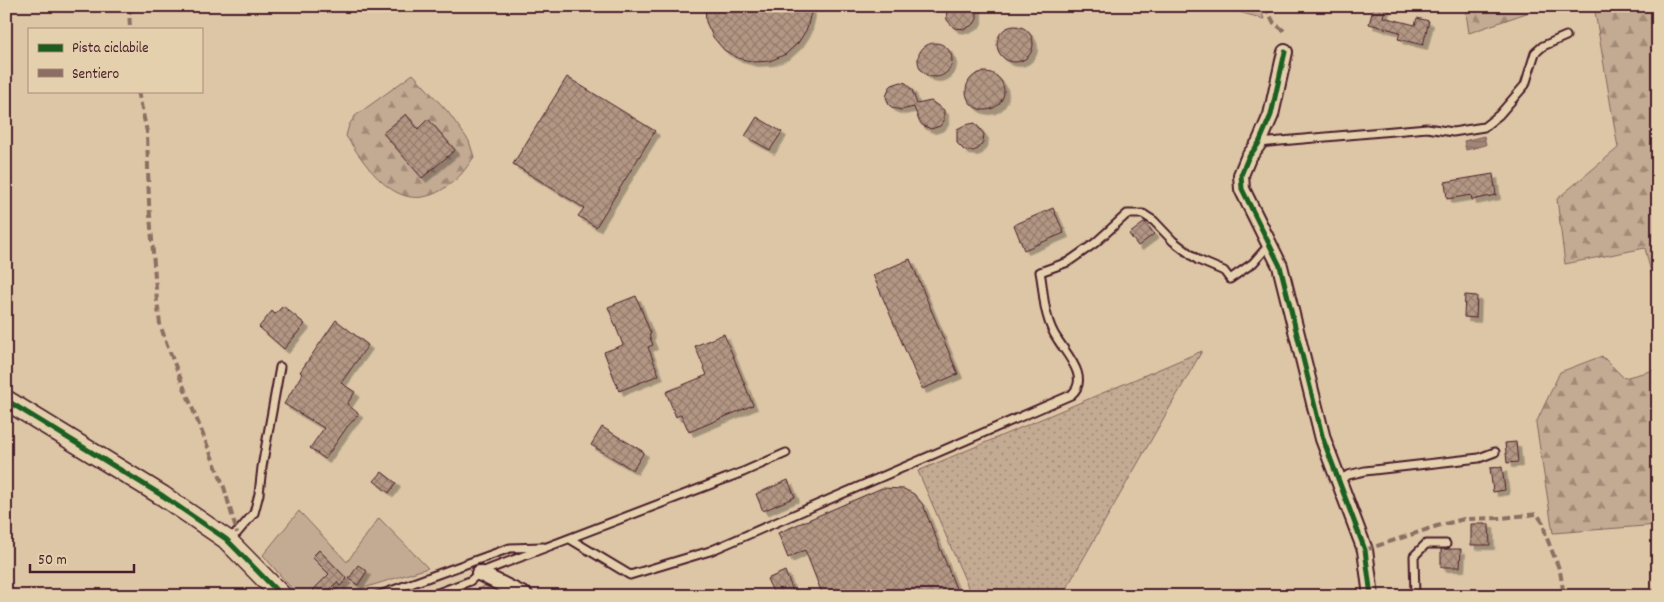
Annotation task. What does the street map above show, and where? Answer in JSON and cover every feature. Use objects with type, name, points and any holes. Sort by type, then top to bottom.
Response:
[{"type":"street","points":[[1285,52],[1271,115],[1259,143],[1248,158],[1241,175],[1242,189],[1280,266],[1324,439],[1365,550],[1371,596]]},
{"type":"street","points":[[6,400],[163,496],[226,539],[282,596]]},
{"type":"street","points":[[479,573],[526,596]]},
{"type":"lane","points":[[1259,143],[1427,128],[1452,132],[1484,127],[1499,115],[1525,85],[1535,53],[1542,46],[1566,36]]},
{"type":"lane","points":[[570,539],[630,575],[710,551],[1072,395],[1077,390],[1078,372],[1057,338],[1047,315],[1040,272],[1068,262],[1095,243],[1127,214],[1144,214],[1154,221],[1173,241],[1198,260],[1224,271],[1230,279],[1253,263],[1269,244]]},
{"type":"lane","points":[[226,539],[236,533],[254,513],[259,494],[280,366]]},
{"type":"lane","points":[[1338,481],[1348,475],[1365,471],[1479,458],[1495,452]]},
{"type":"lane","points":[[430,596],[470,581],[479,573],[743,472],[786,453]]},
{"type":"lane","points":[[1415,596],[1414,556],[1426,544],[1446,544]]},
{"type":"lane","points":[[377,596],[510,548],[550,547]]},
{"type":"green space","points":[[1218,6],[1260,6],[1264,19]]},
{"type":"green space","points":[[1465,6],[1529,6],[1529,12],[1469,33]]},
{"type":"green space","points":[[1594,6],[1658,6],[1658,302],[1645,248],[1565,264],[1557,199],[1618,148]]},
{"type":"green space","points":[[413,74],[448,112],[469,141],[474,157],[454,181],[436,193],[420,197],[405,196],[391,189],[367,166],[346,136],[349,125],[355,116]]},
{"type":"green space","points":[[1202,351],[1062,596],[972,596],[918,471]]},
{"type":"green space","points":[[1602,356],[1624,378],[1658,369],[1658,525],[1553,533],[1536,423],[1560,372]]},
{"type":"green space","points":[[299,511],[347,562],[379,518],[428,568],[338,596],[298,596],[263,555]]},
{"type":"green space","points":[[493,583],[517,596],[459,596]]},
{"type":"shaded area","points":[[1484,136],[1486,145],[1466,150],[1464,141]]},
{"type":"building","points":[[705,6],[810,6],[811,12],[807,29],[798,43],[786,54],[770,61],[754,62],[738,58],[724,50],[713,37],[706,22]]},
{"type":"building","points":[[946,6],[977,6],[977,19],[974,24],[965,29],[954,28],[947,20]]},
{"type":"building","points":[[1374,6],[1386,6],[1383,17],[1415,25],[1417,18],[1429,21],[1423,45],[1398,39],[1400,32],[1369,24]]},
{"type":"building","points":[[1015,26],[1022,27],[1028,31],[1032,37],[1032,51],[1028,57],[1022,61],[1015,62],[1008,61],[1002,57],[998,51],[997,44],[998,37],[1002,31],[1008,27]]},
{"type":"building","points":[[935,43],[947,48],[952,60],[947,72],[935,77],[923,72],[918,60],[923,48]]},
{"type":"building","points":[[985,72],[992,73],[998,78],[1003,84],[1003,98],[998,104],[992,109],[985,110],[978,109],[972,104],[967,98],[966,91],[967,84],[972,78],[978,73]]},
{"type":"building","points":[[567,77],[655,131],[596,227],[578,216],[584,208],[513,164]]},
{"type":"building","points":[[901,82],[906,83],[912,90],[917,104],[931,101],[944,110],[944,121],[940,126],[931,129],[922,125],[914,107],[901,110],[889,105],[886,97],[889,88]]},
{"type":"building","points":[[406,114],[418,129],[428,119],[455,150],[422,178],[383,133]]},
{"type":"building","points":[[757,117],[782,132],[770,150],[745,136]]},
{"type":"building","points":[[975,123],[984,134],[983,142],[978,149],[973,151],[964,150],[957,143],[957,129]]},
{"type":"building","points":[[1493,174],[1496,195],[1472,200],[1471,195],[1447,199],[1445,182]]},
{"type":"building","points":[[1053,208],[1064,233],[1024,250],[1014,225]]},
{"type":"building","points":[[1145,222],[1154,234],[1138,246],[1129,234]]},
{"type":"building","points":[[910,259],[958,374],[922,389],[873,275]]},
{"type":"building","points":[[1465,295],[1477,296],[1476,318],[1464,317]]},
{"type":"building","points":[[636,296],[651,334],[649,335],[653,345],[648,347],[659,375],[619,391],[604,352],[623,345],[608,307]]},
{"type":"building","points":[[283,306],[305,324],[284,349],[259,327],[272,311],[275,314]]},
{"type":"building","points":[[336,320],[368,345],[341,383],[355,392],[347,404],[359,414],[347,427],[325,459],[310,448],[324,428],[284,404],[302,374],[300,372]]},
{"type":"building","points":[[724,334],[753,405],[689,432],[681,414],[676,417],[666,392],[707,375],[695,346]]},
{"type":"building","points":[[602,427],[644,452],[633,470],[591,445]]},
{"type":"building","points":[[1516,442],[1518,462],[1507,463],[1505,443]]},
{"type":"building","points":[[1502,467],[1505,490],[1493,492],[1490,468]]},
{"type":"building","points":[[382,472],[396,483],[389,493],[374,481]]},
{"type":"building","points":[[788,480],[795,497],[763,511],[756,494]]},
{"type":"building","points":[[882,488],[904,489],[914,494],[923,505],[959,596],[823,596],[805,550],[788,558],[778,533]]},
{"type":"building","points":[[1471,524],[1489,524],[1490,545],[1471,545]]},
{"type":"building","points":[[1441,549],[1461,549],[1460,567],[1441,567]]},
{"type":"building","points":[[319,550],[347,579],[340,586],[337,582],[323,596],[319,596],[313,590],[329,574],[312,557]]},
{"type":"building","points":[[358,565],[367,571],[358,585],[349,579]]},
{"type":"building","points":[[785,571],[795,596],[775,596],[767,579]]},
{"type":"marked path","points":[[129,6],[130,28]]},
{"type":"marked path","points":[[1265,6],[1274,23],[1287,33]]},
{"type":"marked path","points":[[138,92],[147,132],[149,203],[160,324],[224,487],[237,533]]},
{"type":"marked path","points":[[1365,550],[1464,519],[1501,518],[1537,514],[1543,523],[1546,536],[1560,571],[1564,596]]},
{"type":"marked path","points":[[1651,596],[1658,583]]},
{"type":"cycle path","points":[[1285,52],[1271,115],[1259,143],[1248,158],[1241,175],[1242,189],[1280,266],[1323,439],[1365,550],[1371,596]]},
{"type":"cycle path","points":[[6,400],[163,496],[226,539],[282,596]]}]
